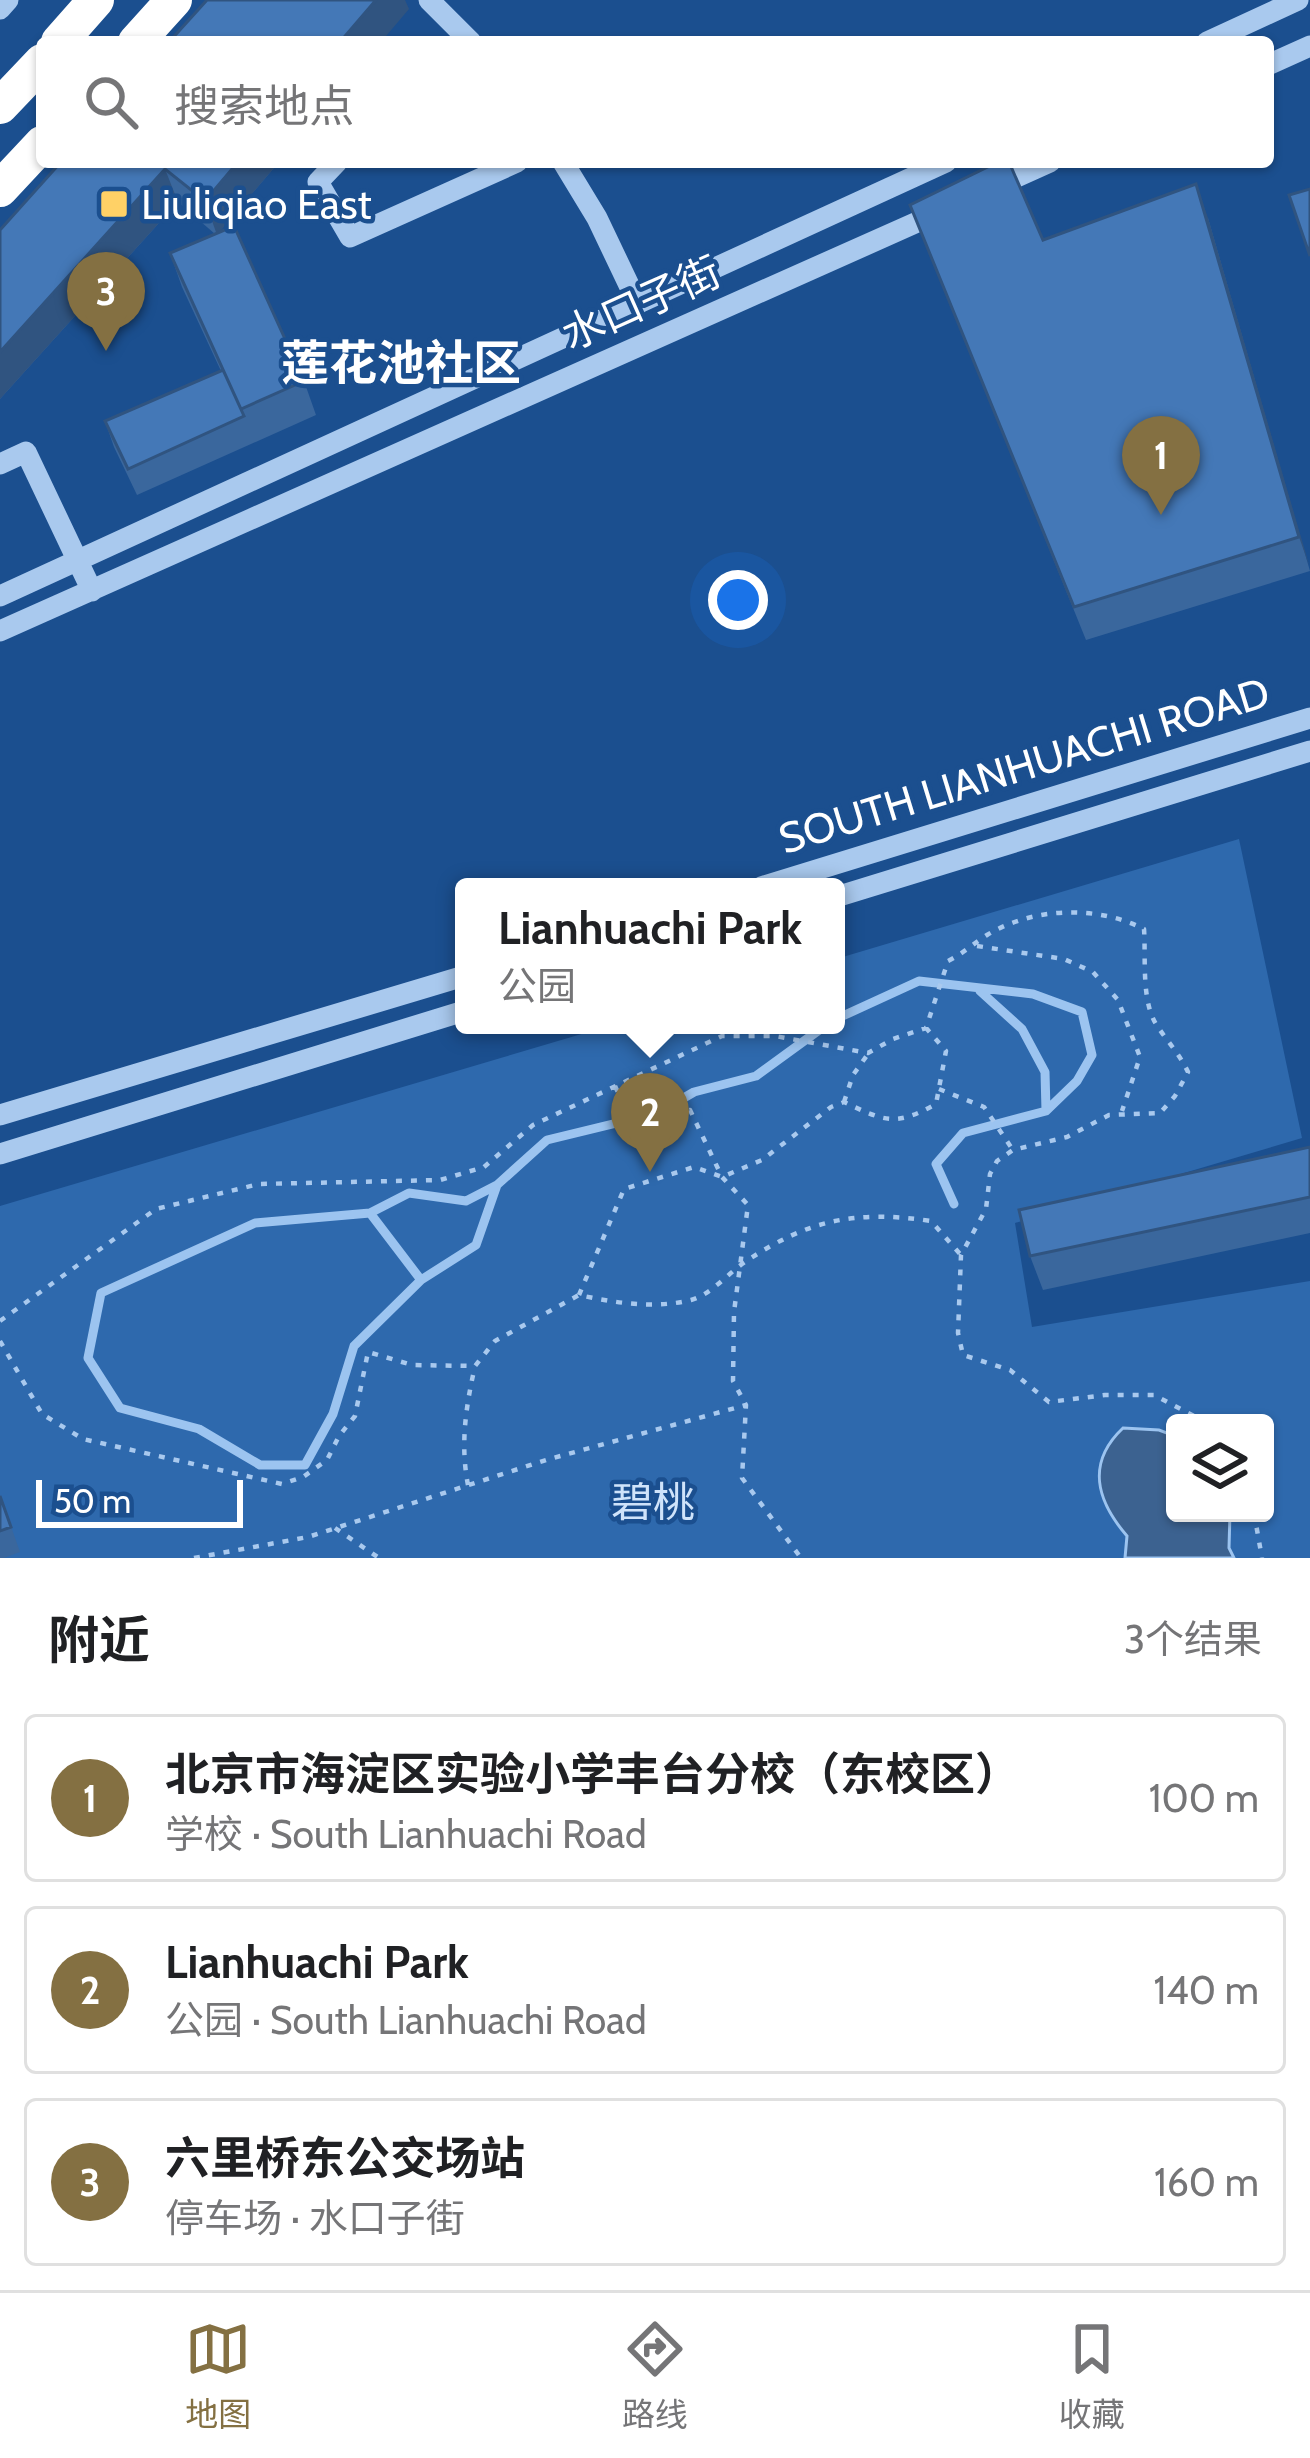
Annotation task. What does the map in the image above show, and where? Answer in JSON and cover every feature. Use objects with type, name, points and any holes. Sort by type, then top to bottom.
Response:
[{"type":"highway","points":[[64,36],[96,0]]},
{"type":"highway","points":[[141,36],[174,0]]},
{"type":"highway","points":[[0,106],[36,68]]},
{"type":"highway","points":[[0,188],[36,149]]},
{"type":"street","points":[[0,9],[8,0]]},
{"type":"street","points":[[429,0],[457,36]]},
{"type":"street","points":[[1220,36],[1298,0]]},
{"type":"street","points":[[1274,61],[1310,46]]},
{"type":"street","points":[[331,168],[318,182],[350,238],[504,168]]},
{"type":"street","points":[[567,168],[597,218],[638,304]]},
{"type":"street","name":"水口子街","points":[[0,596],[933,168]]},
{"type":"street","name":"水口子街","points":[[0,631],[1037,168]]},
{"type":"street","points":[[0,464],[26,452],[92,591]]},
{"type":"street","name":"SOUTH LIANHUACHI ROAD","points":[[790,878],[1310,718]]},
{"type":"street","name":"SOUTH LIANHUACHI ROAD","points":[[845,894],[1310,752]]},
{"type":"street","points":[[0,1115],[455,979]]},
{"type":"street","points":[[0,1154],[455,1014]]},
{"type":"path","points":[[926,1028],[948,961],[976,946],[983,936],[1040,915],[1083,911],[1119,916],[1144,929],[1149,1001],[1156,1024],[1188,1072],[1160,1113],[1122,1112],[1067,1137],[1013,1150],[997,1161],[990,1174],[986,1209],[961,1255],[958,1333],[963,1355],[1010,1370],[1049,1402],[1154,1395],[1190,1414]]},
{"type":"path","points":[[976,946],[1064,959],[1094,972],[1118,1000],[1140,1057],[1122,1112]]},
{"type":"path","points":[[844,1102],[853,1075],[868,1053],[926,1028]]},
{"type":"path","points":[[468,1485],[463,1460],[466,1408],[475,1366],[495,1341],[579,1295],[624,1189],[694,1167],[722,1177],[762,1160],[844,1102],[890,1121],[913,1117],[936,1104],[946,1051],[926,1028]]},
{"type":"path","points":[[0,1321],[156,1209],[259,1184],[440,1180],[484,1167],[533,1125],[722,1036],[793,1039],[868,1053]]},
{"type":"path","points":[[615,1086],[626,1109],[670,1096],[675,1114],[690,1110],[722,1177],[748,1205],[734,1312],[733,1381],[746,1405],[742,1478],[801,1558]]},
{"type":"path","points":[[939,1089],[984,1107],[1013,1150]]},
{"type":"path","points":[[579,1295],[619,1304],[694,1299],[742,1264],[834,1219],[883,1214],[932,1221],[961,1255]]},
{"type":"path","points":[[0,1341],[42,1414],[82,1439],[283,1484],[328,1460],[355,1416],[368,1352],[412,1365],[475,1366]]},
{"type":"path","points":[[194,1558],[335,1528],[746,1405]]},
{"type":"path","points":[[1256,1522],[1262,1558]]},
{"type":"path","points":[[335,1528],[380,1558]]},
{"type":"green space","name":"碧桃","points":[[1239,839],[1302,1138],[1015,1223],[1032,1327],[1310,1281],[1310,1558],[0,1558],[0,1206],[582,1034],[845,1034],[845,956]]},
{"type":"shaded area","points":[[1123,1428],[1166,1433],[1166,1522],[1230,1522],[1229,1548],[1234,1558],[1125,1558],[1127,1536],[1108,1509],[1100,1482],[1100,1468],[1111,1441]]},
{"type":"building","points":[[207,0],[376,0],[345,36],[174,36]]},
{"type":"building","points":[[56,168],[233,168],[205,201],[165,169],[0,352],[0,230]]},
{"type":"building","points":[[986,168],[1012,168],[1043,240],[1196,184],[1299,537],[1074,607],[910,205]]},
{"type":"building","points":[[1310,189],[1310,256],[1289,195]]},
{"type":"building","points":[[234,226],[304,381],[241,409],[170,253]]},
{"type":"building","points":[[223,370],[244,416],[128,469],[105,421]]},
{"type":"building","points":[[1310,1147],[1310,1197],[1030,1256],[1019,1210]]},
{"type":"building","points":[[0,1496],[11,1527],[0,1531]]},
{"type":"waterway","points":[[845,1015],[919,981],[1033,994],[1082,1012],[1092,1055],[1077,1081],[1046,1111],[963,1133],[936,1164],[954,1204]]},
{"type":"waterway","points":[[980,991],[1022,1029],[1045,1072],[1046,1111]]},
{"type":"waterway","points":[[421,1280],[476,1245],[497,1185],[547,1140],[658,1113],[694,1092],[756,1076],[814,1034]]},
{"type":"waterway","points":[[370,1213],[421,1280],[354,1346],[333,1414],[305,1465],[260,1465],[199,1429],[120,1408],[88,1358],[101,1293],[255,1223],[370,1213],[409,1193],[466,1201],[497,1185]]},
{"type":"place","name":"Liuliqiao East","points":[[114,204]]},
{"type":"place","name":"六里桥东公交场站","points":[[106,351]]},
{"type":"place","name":"北京市海淀区实验小学丰台分校（东校区）","points":[[1161,515]]},
{"type":"place","name":"Lianhuachi Park","points":[[650,1172]]},
{"type":"district","name":"莲花池社区","points":[[401,363]]}]
